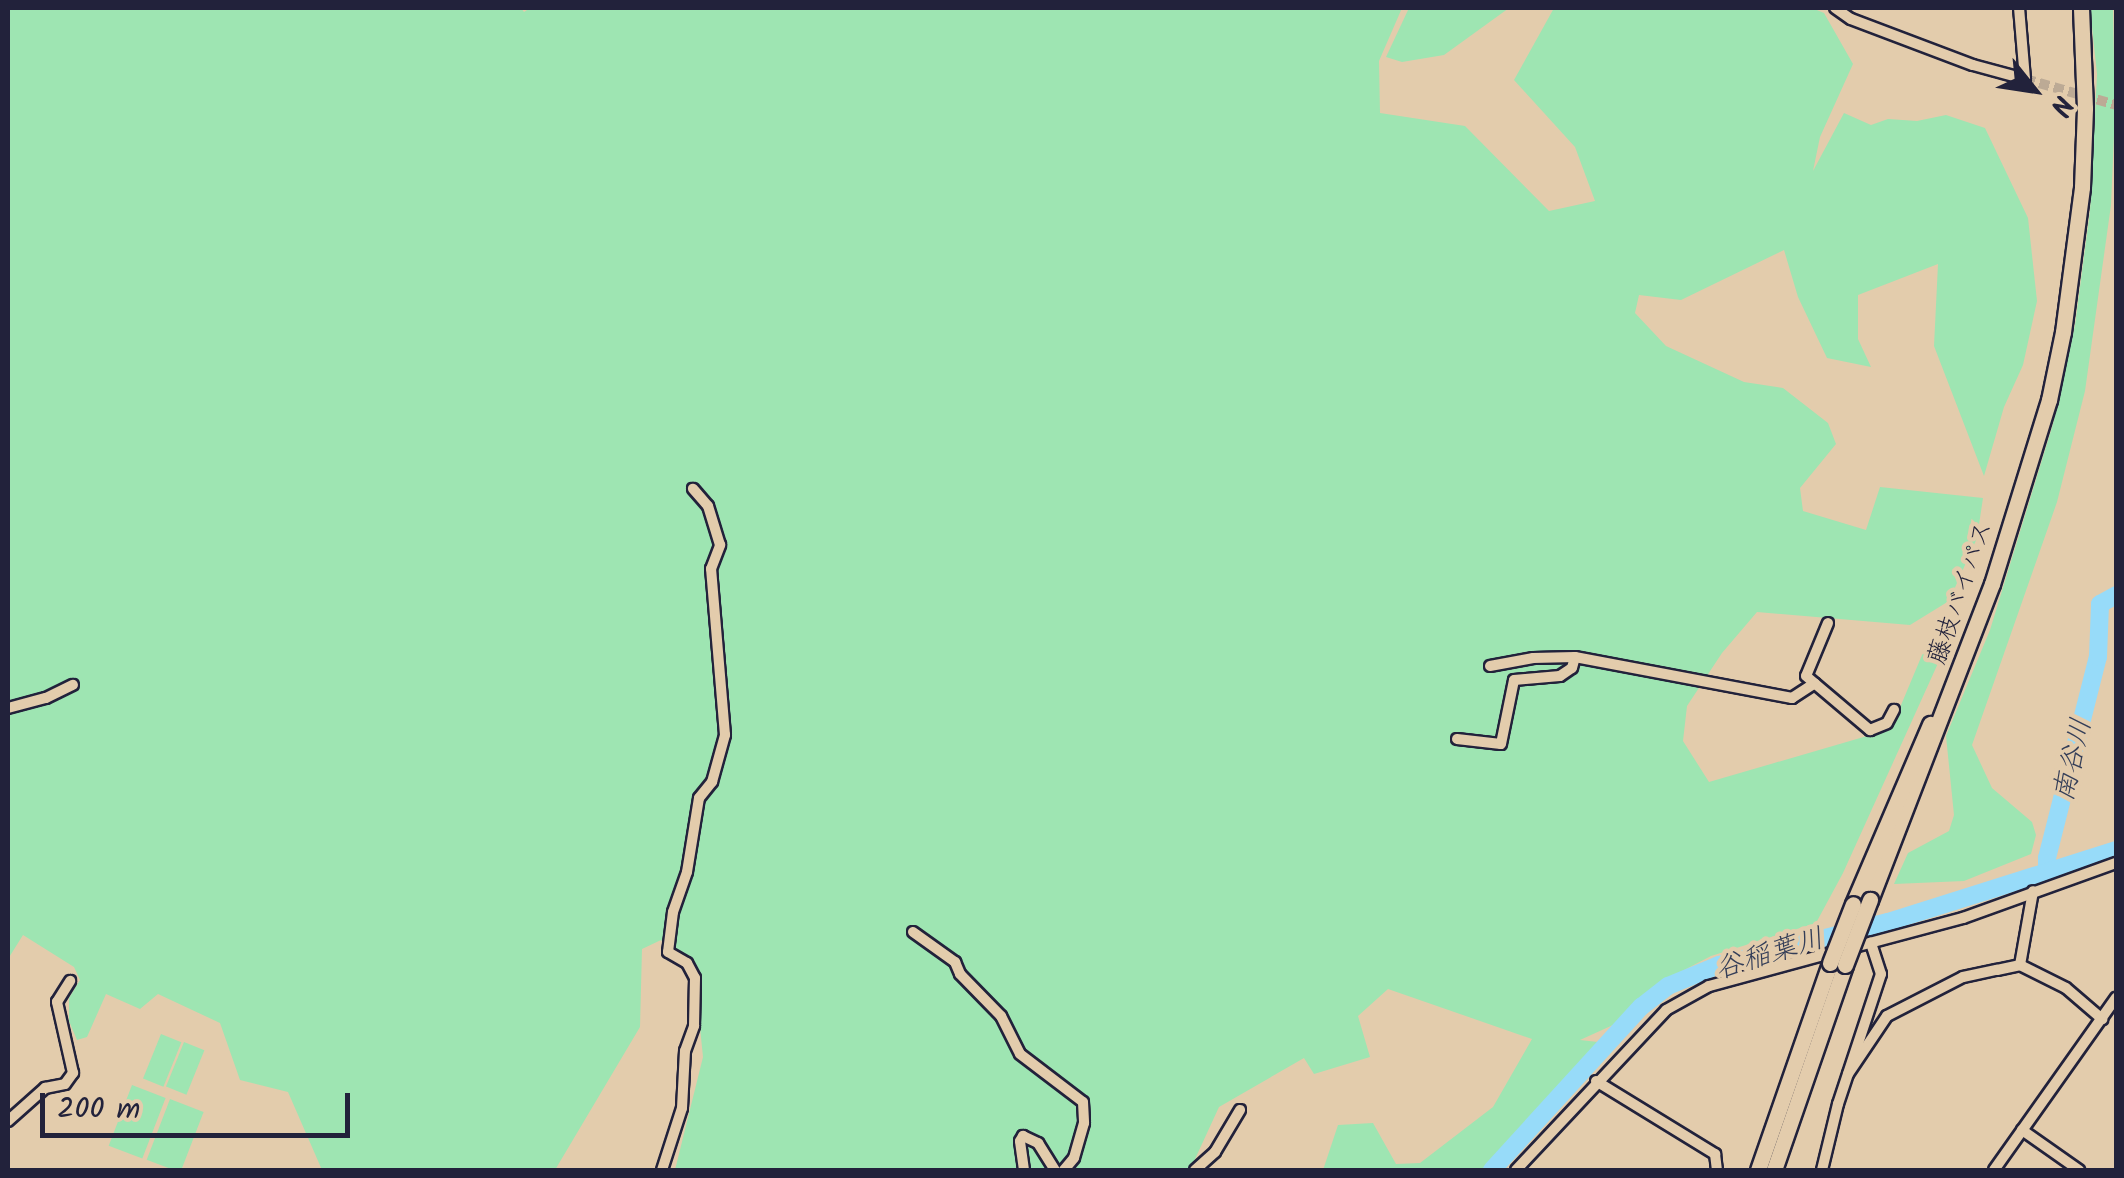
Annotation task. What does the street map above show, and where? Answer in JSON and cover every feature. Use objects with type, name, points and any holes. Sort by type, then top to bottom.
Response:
[{"type":"highway","name":"藤枝バイパス","points":[[1774,1170],[1837,964],[1870,900],[1970,645],[2031,463],[2064,332],[2082,186],[2085,108],[2081,8]]},
{"type":"highway","points":[[1758,1170],[1837,964],[1853,904],[1938,707],[1970,645]]},
{"type":"highway","points":[[1784,1170],[1801,1084]]},
{"type":"street","points":[[1834,8],[1851,19],[1973,65],[2025,79],[2018,8]]},
{"type":"street","points":[[662,1170],[682,1108],[684,1051],[694,1026],[695,978],[687,963],[668,952],[673,912],[688,872],[699,798],[712,782],[724,734],[711,569],[720,545],[708,506],[693,489]]},
{"type":"street","points":[[1828,623],[1806,676],[1870,730],[1886,723],[1894,710]]},
{"type":"street","points":[[1490,666],[1533,658],[1575,657],[1792,698],[1815,683]]},
{"type":"street","points":[[1456,739],[1501,744],[1514,680],[1560,676],[1572,668],[1575,657]]},
{"type":"street","points":[[8,708],[46,698],[72,685]]},
{"type":"street","points":[[1516,1170],[1647,1027],[1688,996],[1709,986],[1963,918],[2116,862]]},
{"type":"street","points":[[2020,966],[2033,891]]},
{"type":"street","points":[[913,932],[955,962],[960,974],[1001,1016],[1020,1054],[1077,1093],[1083,1102],[1084,1124],[1074,1158],[1064,1170]]},
{"type":"street","points":[[1822,1170],[1848,1074],[1882,974],[1871,943]]},
{"type":"street","points":[[1848,1074],[1887,1016],[1963,978],[2020,966],[2066,988],[2102,1019]]},
{"type":"street","points":[[8,1121],[45,1088],[65,1084],[73,1073],[57,1016],[60,992],[70,981]]},
{"type":"street","points":[[1994,1170],[2116,998]]},
{"type":"street","points":[[1596,1081],[1715,1154],[1717,1170]]},
{"type":"street","points":[[1195,1170],[1204,1157],[1215,1152],[1240,1110]]},
{"type":"street","points":[[2022,1130],[2078,1170]]},
{"type":"street","points":[[1024,1170],[1020,1141],[1024,1136],[1038,1142],[1055,1170]]},
{"type":"green space","points":[[8,8],[521,8],[524,12],[530,8],[1402,8],[1379,61],[1380,113],[1465,126],[1549,211],[1595,201],[1575,147],[1514,80],[1554,8],[1812,8],[1824,13],[1853,64],[1820,137],[1813,171],[1844,113],[1871,125],[1888,119],[1917,121],[1946,115],[1985,128],[2028,218],[2037,301],[2023,365],[2004,407],[1984,476],[1934,346],[1938,264],[1858,295],[1858,339],[1871,367],[1827,358],[1798,297],[1784,250],[1681,300],[1639,295],[1635,313],[1666,346],[1744,382],[1783,388],[1828,423],[1836,444],[1800,488],[1803,511],[1866,530],[1880,487],[1983,498],[1977,538],[1949,601],[1910,625],[1757,612],[1722,653],[1687,706],[1683,741],[1709,782],[1891,729],[1922,655],[1939,634],[1944,650],[1843,873],[1816,923],[1711,956],[1659,983],[1613,1025],[1580,1040],[1598,1042],[1482,1170],[1323,1170],[1338,1125],[1373,1123],[1396,1164],[1420,1163],[1493,1107],[1532,1039],[1388,989],[1358,1016],[1370,1057],[1314,1074],[1304,1058],[1219,1107],[1190,1170],[675,1170],[703,1057],[696,988],[661,940],[642,949],[640,1027],[555,1170],[322,1170],[288,1092],[240,1080],[220,1023],[158,994],[140,1009],[106,994],[87,1037],[77,1040],[69,1021],[69,998],[80,980],[74,967],[23,935],[8,959]]},
{"type":"green space","points":[[1409,8],[1509,8],[1444,55],[1402,62],[1386,57]]},
{"type":"green space","points":[[2090,8],[2113,8],[2115,112],[2111,205],[2085,391],[2057,502],[1972,745],[1992,788],[2032,822],[2036,835],[2031,854],[1964,881],[1894,884],[1908,853],[1949,831],[1954,815],[1946,736],[1990,630],[2053,424],[2075,325],[2090,211],[2097,74]]},
{"type":"green space","points":[[161,1034],[181,1042],[163,1087],[143,1079]]},
{"type":"green space","points":[[184,1042],[204,1050],[186,1095],[166,1087]]},
{"type":"green space","points":[[132,1085],[166,1098],[142,1159],[109,1146]]},
{"type":"green space","points":[[170,1099],[204,1112],[181,1170],[147,1160]]},
{"type":"waterway","name":"南谷川","points":[[2047,874],[2047,858],[2098,657],[2100,604],[2116,595]]},
{"type":"waterway","name":"谷稲葉川","points":[[1492,1170],[1641,1007],[1668,986],[1719,965],[1888,922],[2116,850]]},
{"type":"tunnel","points":[[2025,79],[2116,105]]}]
